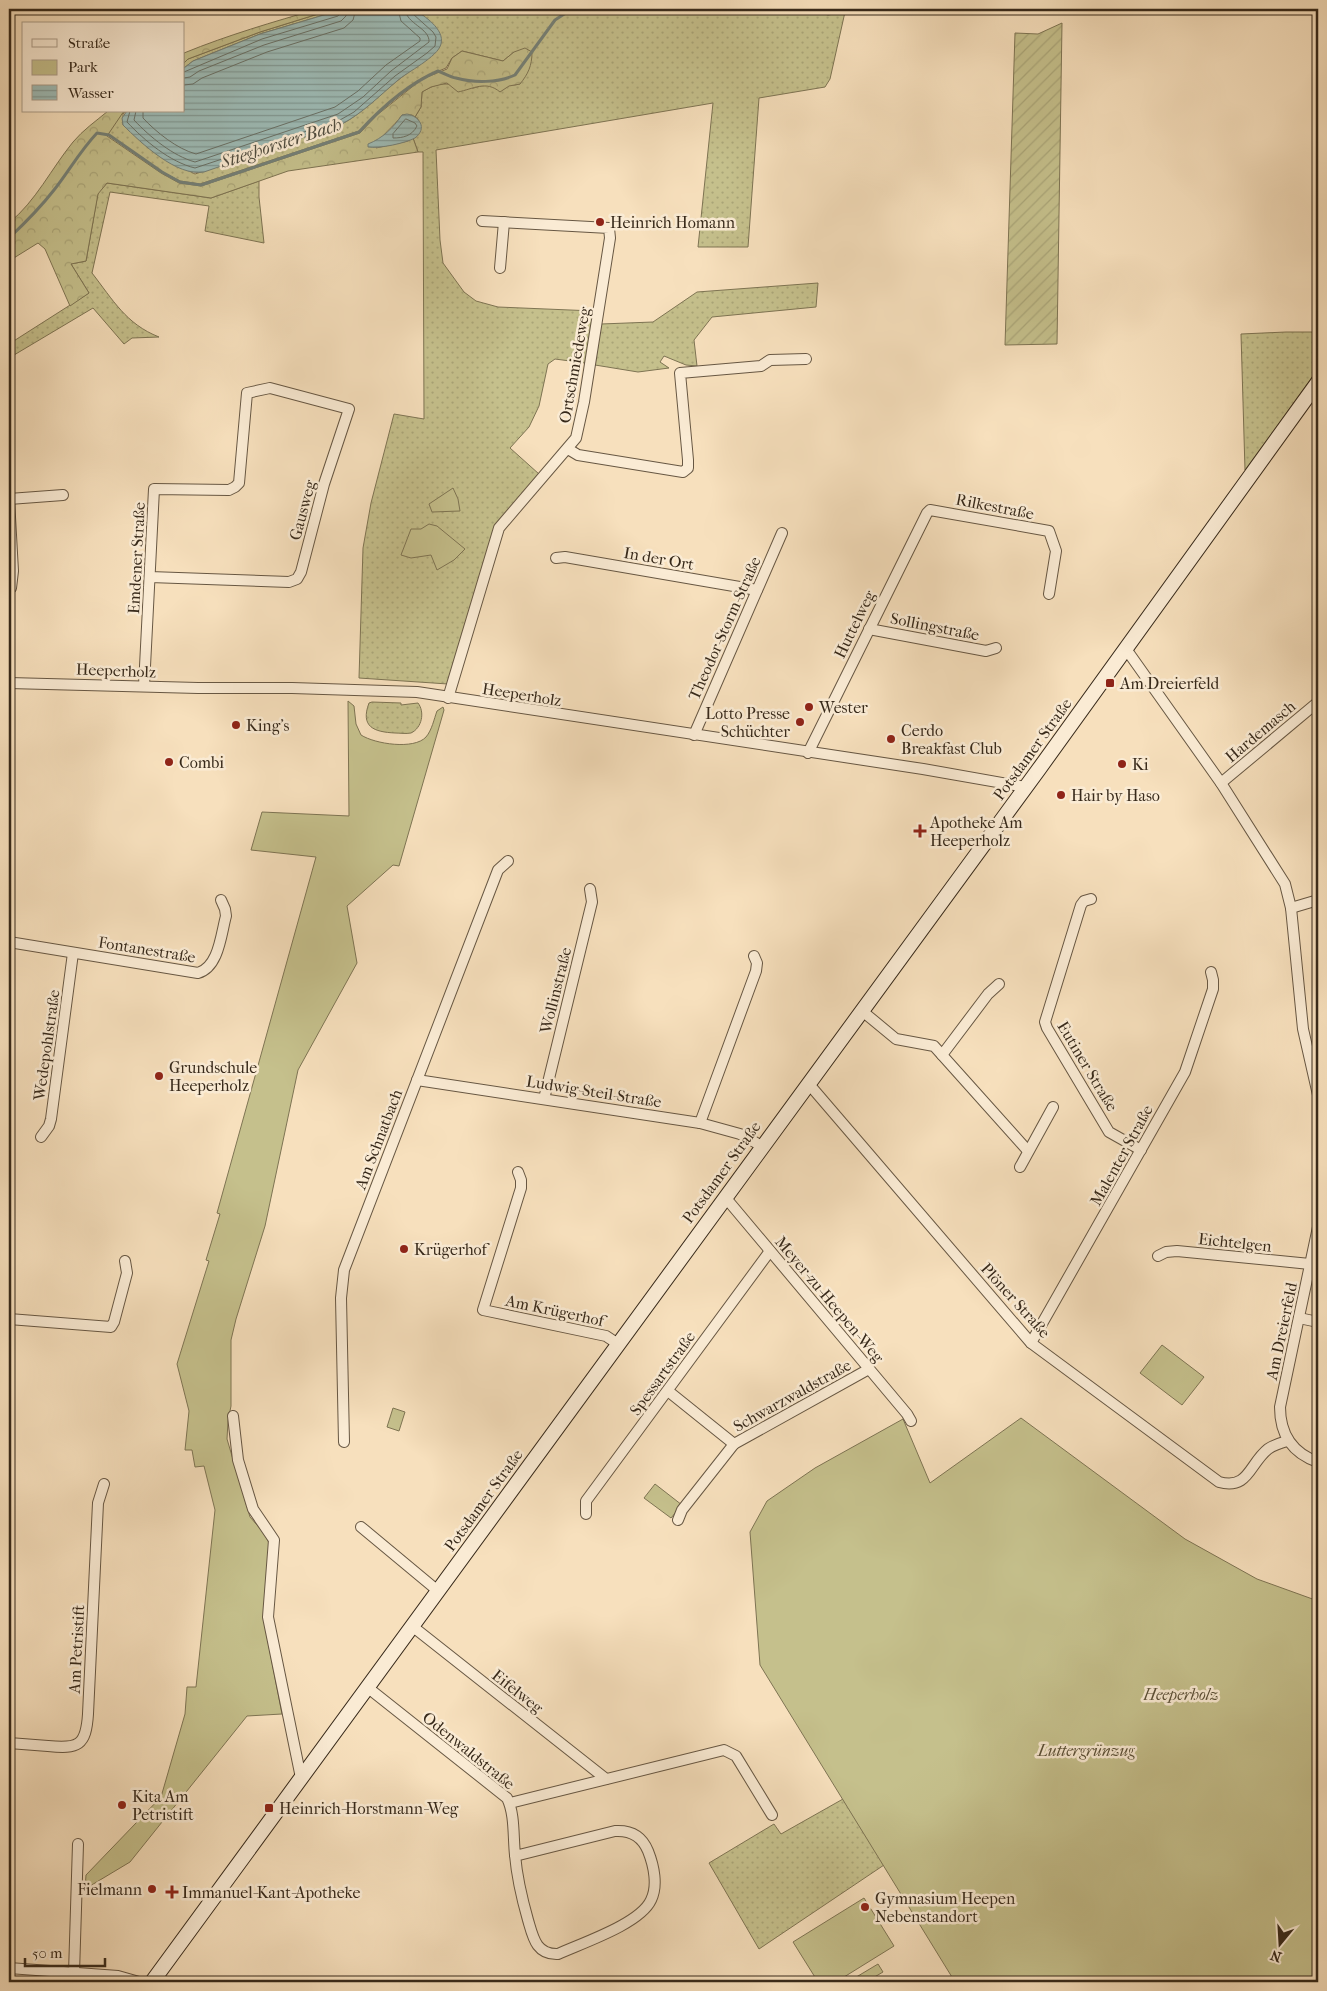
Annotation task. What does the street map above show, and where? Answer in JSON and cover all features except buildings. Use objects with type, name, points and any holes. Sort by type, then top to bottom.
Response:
[{"type":"street","name":"Ortschmiedeweg","points":[[448,698],[499,528],[576,438],[584,402],[610,238],[609,228],[482,221]]},
{"type":"street","points":[[500,268],[504,222]]},
{"type":"street","points":[[568,449],[578,455],[683,472],[688,468],[688,460],[680,373],[761,366],[770,360],[806,359]]},
{"type":"street","name":"Potsdamer Straße","points":[[152,1982],[1025,787],[1318,382]]},
{"type":"street","name":"Gausweg","points":[[150,578],[289,582],[296,579],[301,572],[324,484],[349,409],[270,388],[247,393]]},
{"type":"street","name":"Emdener Straße","points":[[144,686],[154,489],[229,490],[235,487],[239,482],[247,393]]},
{"type":"street","points":[[11,588],[13,571],[9,499],[63,495]]},
{"type":"street","name":"Rilkestraße","points":[[930,510],[1049,531],[1056,551],[1049,594]]},
{"type":"street","name":"Huttelweg","points":[[808,753],[923,520],[930,510]]},
{"type":"street","name":"Theodor-Storm-Straße","points":[[694,735],[782,533]]},
{"type":"street","name":"In der Ort","points":[[556,558],[565,557],[757,590]]},
{"type":"street","name":"Sollingstraße","points":[[869,629],[986,651],[996,648]]},
{"type":"street","points":[[1126,648],[1221,783],[1285,884],[1291,908],[1300,1005],[1315,1066],[1318,1095]]},
{"type":"street","name":"Heeperholz","points":[[9,683],[417,692],[1025,787]]},
{"type":"street","name":"Hardemasch","points":[[1221,783],[1318,702]]},
{"type":"street","name":"Am Schnatbach","points":[[344,1442],[341,1298],[344,1270],[498,870],[508,861]]},
{"type":"street","name":"Wollinstraße","points":[[544,1099],[592,902],[590,889]]},
{"type":"street","name":"Eutiner Straße","points":[[1090,899],[1081,906],[1045,1022],[1109,1132],[1141,1150]]},
{"type":"street","name":"Fontanestraße","points":[[9,942],[191,972],[202,972],[214,961],[226,916],[221,900]]},
{"type":"street","points":[[1291,908],[1318,900]]},
{"type":"street","name":"Wedepohlstraße","points":[[41,1138],[51,1119],[72,953]]},
{"type":"street","points":[[700,1123],[756,971],[757,963],[754,956]]},
{"type":"street","name":"Malenter Straße","points":[[1031,1343],[1188,1065],[1213,989],[1211,972]]},
{"type":"street","points":[[942,1055],[988,994],[999,984]]},
{"type":"street","points":[[861,1010],[896,1039],[934,1046],[1028,1151]]},
{"type":"street","name":"Ludwig-Steil-Straße","points":[[417,1080],[700,1123],[724,1128],[762,1146]]},
{"type":"street","name":"Plöner Straße","points":[[808,1083],[1031,1343],[1219,1482],[1235,1484],[1240,1482],[1268,1449],[1287,1441]]},
{"type":"street","points":[[1020,1167],[1053,1107]]},
{"type":"street","name":"Am Krügerhof","points":[[518,1172],[521,1188],[483,1310],[606,1336],[618,1344]]},
{"type":"street","name":"Meyer-zu-Heepen-Weg","points":[[725,1197],[911,1421]]},
{"type":"street","name":"Am Dreierfeld","points":[[1287,1441],[1282,1429],[1280,1407],[1318,1227]]},
{"type":"street","name":"Spessartstraße","points":[[586,1514],[586,1501],[770,1251]]},
{"type":"street","name":"Eichtelgen","points":[[1158,1256],[1166,1252],[1177,1251],[1310,1264]]},
{"type":"street","points":[[9,1319],[111,1327],[127,1273],[125,1261]]},
{"type":"street","points":[[1299,1318],[1318,1322]]},
{"type":"street","name":"Schwarzwaldstraße","points":[[678,1520],[682,1510],[734,1444],[869,1369]]},
{"type":"street","points":[[668,1391],[734,1444]]},
{"type":"street","points":[[233,1416],[238,1460],[253,1509],[274,1540],[268,1618],[301,1778]]},
{"type":"street","points":[[1287,1441],[1302,1454],[1318,1462]]},
{"type":"street","name":"Am Petristift","points":[[9,1743],[68,1748],[75,1746],[85,1736],[88,1714],[98,1503],[104,1484]]},
{"type":"street","points":[[360,1527],[438,1591]]},
{"type":"street","name":"Eifelweg","points":[[412,1626],[606,1779]]},
{"type":"street","name":"Odenwaldstraße","points":[[367,1687],[505,1795],[510,1803],[515,1856],[520,1892],[534,1942],[540,1948],[552,1954],[558,1954],[602,1935],[634,1918],[647,1906],[654,1893],[654,1873],[647,1849],[638,1836],[624,1830],[615,1830],[515,1856]]},
{"type":"street","points":[[510,1803],[724,1750],[736,1756],[772,1815]]},
{"type":"street","points":[[74,1973],[78,1844]]},
{"type":"street","points":[[9,1968],[118,1976],[139,1982]]},
{"type":"green space","points":[[318,9],[334,9],[260,32],[188,59],[185,62],[185,53],[267,24]]},
{"type":"green space","points":[[334,9],[344,9],[260,34],[193,61],[185,67],[185,62],[188,59],[260,32]]},
{"type":"green space","points":[[414,9],[807,9],[828,15],[845,12],[830,79],[825,87],[759,98],[748,247],[698,247],[713,103],[436,150],[440,240],[443,263],[464,292],[476,301],[498,307],[594,311],[585,363],[555,359],[548,364],[539,406],[529,427],[510,448],[539,474],[495,526],[448,684],[359,678],[363,548],[371,503],[394,414],[424,419],[423,152],[418,152],[413,138],[419,133],[418,119],[415,117],[421,107],[422,92],[441,84],[472,88],[486,85],[520,84],[514,52],[503,61],[462,51],[452,58],[446,68],[422,78],[376,114],[359,131],[200,184],[180,181],[162,172],[107,134],[122,113],[126,112],[123,114],[123,125],[158,155],[195,174],[342,124],[364,109],[425,59],[441,43],[438,32],[428,19]]},
{"type":"green space","points":[[1062,23],[1057,344],[1005,345],[1015,33],[1038,34]]},
{"type":"green space","points":[[525,48],[532,52],[530,66],[520,84],[509,86],[500,92],[495,88],[485,86],[458,92],[447,83],[431,87],[422,92],[421,107],[415,117],[412,115],[402,115],[381,139],[376,148],[408,141],[413,138],[418,152],[288,171],[211,198],[107,183],[98,194],[86,261],[71,264],[89,293],[70,306],[45,249],[38,243],[9,261],[9,223],[35,195],[73,142],[107,112],[123,112],[107,136],[179,183],[201,186],[360,133],[377,115],[422,79],[447,69],[452,58],[462,51],[503,61],[514,52]]},
{"type":"green space","points":[[259,181],[264,243],[205,231],[209,206],[110,192],[92,273],[129,318],[148,332],[159,337],[132,338],[124,344],[93,308],[9,358],[9,344],[89,293],[71,264],[86,261],[98,193],[107,183],[211,198]]},
{"type":"green space","points":[[818,283],[816,307],[712,317],[694,340],[697,366],[686,365],[664,356],[660,362],[669,368],[638,372],[595,365],[601,324],[653,322],[697,292]]},
{"type":"green space","points":[[1318,332],[1318,366],[1311,379],[1245,470],[1241,334]]},
{"type":"green space","points":[[453,488],[458,499],[460,511],[432,512],[429,504]]},
{"type":"green space","points":[[429,524],[437,526],[465,549],[454,560],[437,570],[431,555],[411,558],[401,555],[411,529],[421,529]]},
{"type":"green space","points":[[348,701],[354,706],[356,724],[361,735],[375,741],[394,744],[413,743],[426,737],[437,711],[443,707],[444,710],[399,866],[393,865],[347,906],[357,963],[298,1070],[265,1226],[231,1340],[231,1406],[227,1439],[250,1517],[264,1533],[270,1545],[264,1621],[282,1714],[247,1716],[130,1862],[85,1889],[86,1875],[161,1797],[185,1714],[187,1687],[196,1687],[215,1510],[204,1466],[195,1467],[192,1450],[185,1450],[189,1411],[177,1364],[209,1261],[206,1260],[220,1214],[217,1213],[316,857],[251,850],[262,812],[349,816]]},
{"type":"green space","points":[[369,703],[401,703],[401,705],[418,703],[422,715],[420,724],[411,733],[387,732],[375,729],[371,727],[366,718]]},
{"type":"green space","points":[[1162,1345],[1204,1377],[1182,1405],[1140,1373]]},
{"type":"green space","points":[[393,1408],[405,1412],[399,1431],[387,1427]]},
{"type":"green space","name":"Luttergrünzug","points":[[1021,1418],[1185,1539],[1257,1579],[1318,1601],[1318,1982],[955,1982],[760,1665],[750,1532],[767,1501],[815,1468],[903,1419],[930,1483]]},
{"type":"green space","points":[[655,1484],[682,1505],[671,1518],[644,1498]]},
{"type":"green space","points":[[843,1799],[884,1865],[759,1949],[709,1863],[774,1824],[781,1834]]},
{"type":"green space","points":[[864,1898],[894,1946],[836,1982],[818,1982],[793,1942]]},
{"type":"green space","points":[[878,1964],[883,1972],[866,1982],[848,1982]]},
{"type":"water","points":[[344,9],[414,9],[437,28],[440,33],[441,44],[439,49],[428,59],[342,124],[204,172],[194,172],[171,164],[139,141],[123,125],[122,118],[126,112],[185,112],[185,67],[193,61],[260,34]]},
{"type":"water","points":[[407,114],[415,117],[420,123],[421,130],[415,138],[392,145],[368,147],[368,144],[387,132],[402,115]]},
{"type":"waterway","name":"Stieghorster Bach","points":[[9,238],[49,197],[97,133],[109,135],[162,172],[180,182],[201,185],[359,132],[396,97],[427,76],[438,71],[463,80],[478,81],[501,80],[515,75],[555,20],[572,9]]},
{"type":"place","name":"Heinrich Homann","points":[[600,222]]},
{"type":"place","name":"Am Dreierfeld","points":[[1110,683]]},
{"type":"place","name":"Wester","points":[[809,707]]},
{"type":"place","name":"Lotto Presse Schüchter","points":[[800,722]]},
{"type":"place","name":"King's","points":[[236,725]]},
{"type":"place","name":"Cerdo Breakfast Club","points":[[891,739]]},
{"type":"place","name":"Combi","points":[[169,762]]},
{"type":"place","name":"Ki","points":[[1122,764]]},
{"type":"place","name":"Hair by Haso","points":[[1061,795]]},
{"type":"place","name":"Apotheke Am Heeperholz","points":[[920,831]]},
{"type":"place","name":"Grundschule Heeperholz","points":[[159,1076]]},
{"type":"place","name":"Krügerhof","points":[[404,1249]]},
{"type":"place","name":"Kita Am Petristift","points":[[122,1805]]},
{"type":"place","name":"Heinrich-Horstmann-Weg","points":[[269,1808]]},
{"type":"place","name":"Fielmann","points":[[152,1889]]},
{"type":"place","name":"Immanuel-Kant-Apotheke","points":[[172,1892]]},
{"type":"place","name":"Gymnasium Heepen Nebenstandort","points":[[865,1907]]}]
